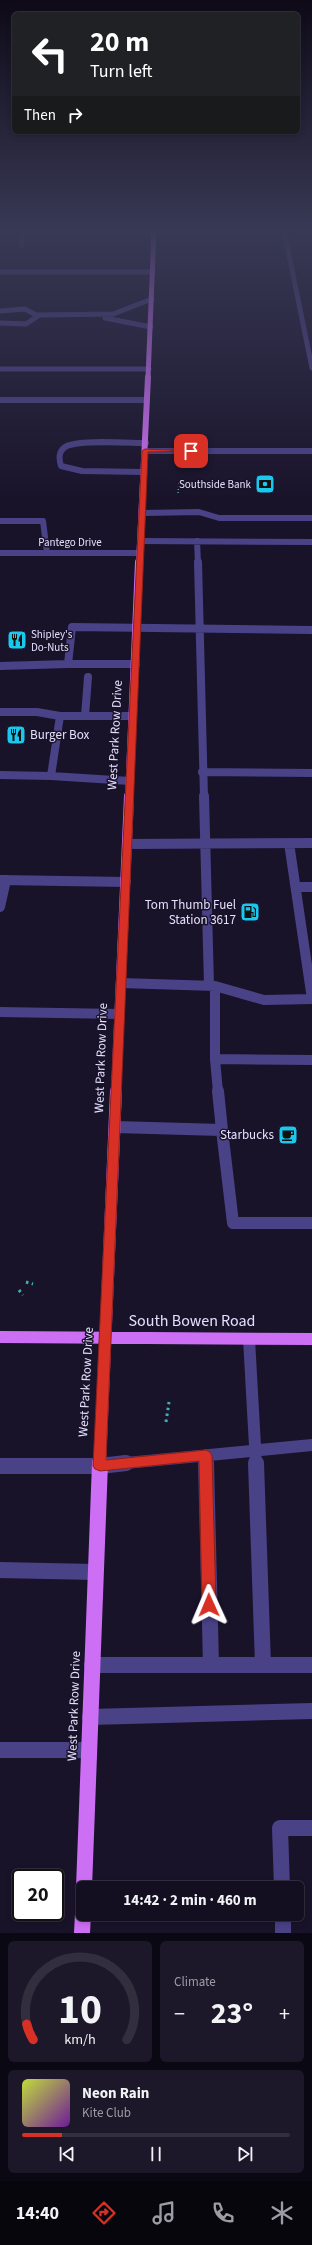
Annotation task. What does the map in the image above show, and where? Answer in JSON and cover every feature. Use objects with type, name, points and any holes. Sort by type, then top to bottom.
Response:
[{"type":"main road","name":"West Park Row Drive","points":[[84,1881],[95,1572],[151,320]]},
{"type":"main road","name":"South Bowen Road","points":[[0,1337],[312,1339]]},
{"type":"main road","points":[[82,1933],[83,1921]]},
{"type":"street","points":[[0,323],[25,323],[31,320]]},
{"type":"street","points":[[128,320],[151,327]]},
{"type":"street","points":[[302,320],[312,368]]},
{"type":"street","points":[[0,369],[149,369]]},
{"type":"street","points":[[0,400],[147,400]]},
{"type":"street","points":[[144,472],[82,471],[61,466],[58,460],[60,452],[71,444],[312,450]]},
{"type":"street","points":[[143,512],[199,512],[219,518],[312,518]]},
{"type":"street","points":[[0,521],[42,521],[47,553]]},
{"type":"street","points":[[141,541],[312,542]]},
{"type":"street","points":[[197,541],[203,844],[215,1059],[233,1222],[312,1222]]},
{"type":"street","name":"Pantego Drive","points":[[0,553],[140,553]]},
{"type":"street","points":[[68,664],[72,627],[199,627],[312,630]]},
{"type":"street","points":[[0,666],[136,664]]},
{"type":"street","points":[[85,716],[88,677]]},
{"type":"street","points":[[0,712],[37,712],[60,716],[133,716]]},
{"type":"street","points":[[52,776],[60,716]]},
{"type":"street","points":[[202,772],[312,773]]},
{"type":"street","points":[[0,775],[130,780]]},
{"type":"street","points":[[121,983],[212,986],[264,1000],[312,999],[308,939],[296,887],[289,843]]},
{"type":"street","points":[[128,844],[312,843]]},
{"type":"street","points":[[0,907],[3,880],[126,882]]},
{"type":"street","points":[[296,887],[312,887]]},
{"type":"street","points":[[0,1012],[120,1014]]},
{"type":"street","points":[[215,1059],[312,1060]]},
{"type":"street","points":[[115,1126],[222,1130]]},
{"type":"street","points":[[249,1339],[256,1451],[263,1665]]},
{"type":"street","points":[[0,1466],[100,1466],[312,1445]]},
{"type":"street","points":[[206,1456],[210,1665]]},
{"type":"street","points":[[0,1570],[95,1572]]},
{"type":"street","points":[[92,1665],[312,1665]]},
{"type":"street","points":[[90,1717],[312,1711]]},
{"type":"street","points":[[0,1750],[89,1750]]},
{"type":"street","points":[[282,1881],[280,1828],[312,1828]]},
{"type":"street","points":[[283,1921],[283,1933]]},
{"type":"path","points":[[171,494],[178,494],[179,483],[218,482]]},
{"type":"path","points":[[26,1282],[34,1284]]},
{"type":"path","points":[[19,1290],[23,1295]]},
{"type":"path","points":[[166,1422],[169,1402]]},
{"type":"place","name":"Southside Bank","points":[[265,484]]},
{"type":"place","name":"Shipley's Do-Nuts","points":[[17,640]]},
{"type":"place","name":"Burger Box","points":[[16,735]]},
{"type":"place","name":"Tom Thumb Fuel Station 3617","points":[[250,912]]},
{"type":"place","name":"Starbucks","points":[[288,1135]]},
{"type":"route","points":[[191,451],[145,451],[100,1466],[206,1456],[209,1605]]}]
